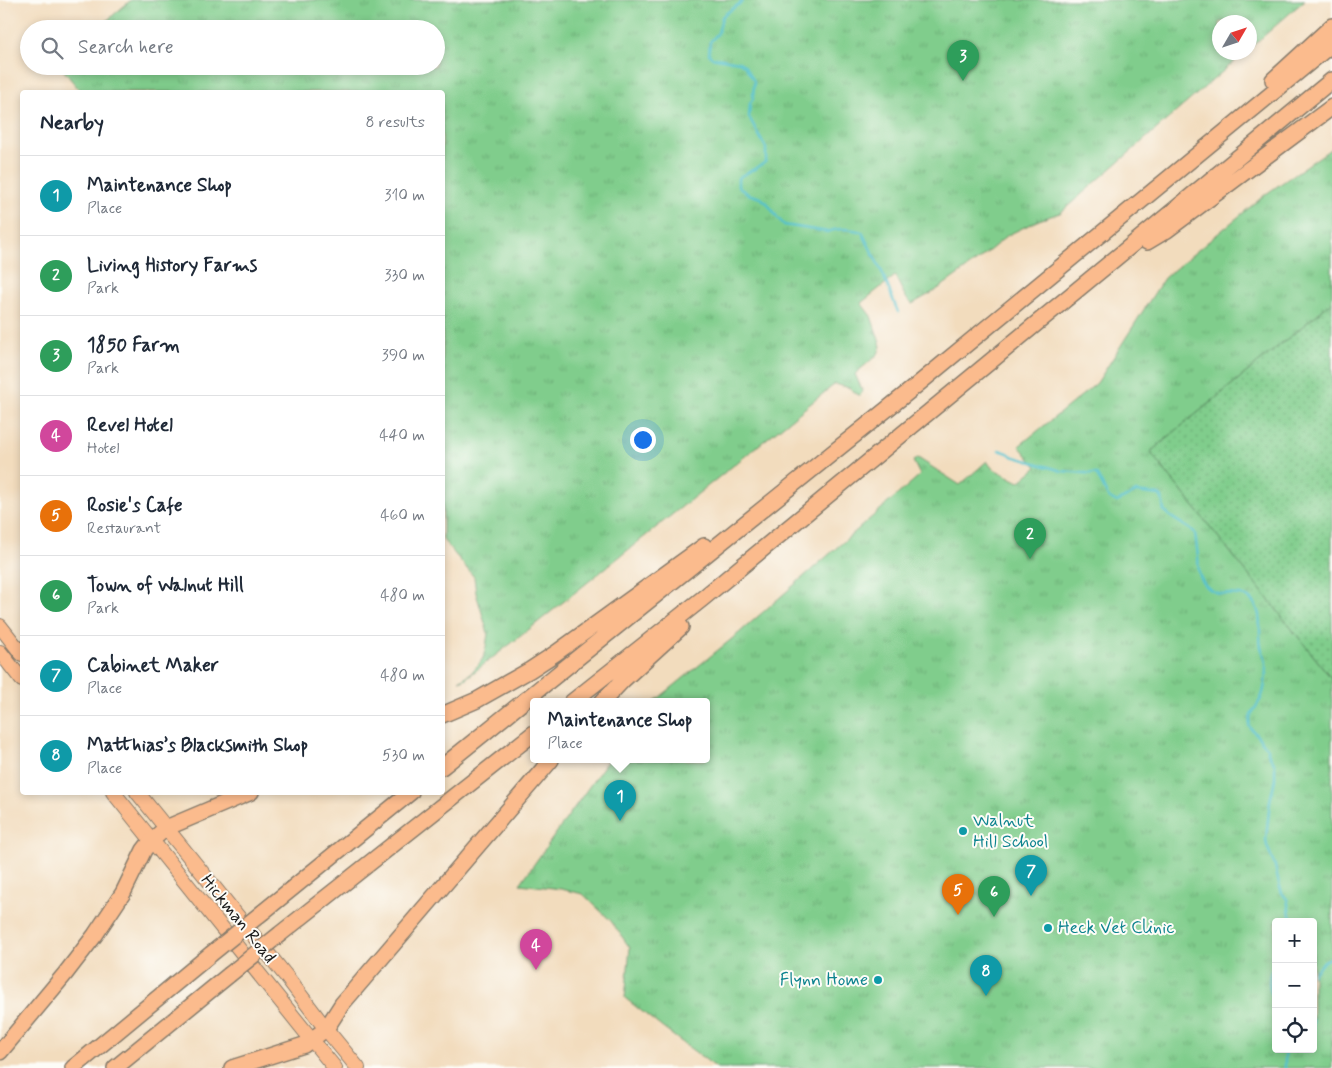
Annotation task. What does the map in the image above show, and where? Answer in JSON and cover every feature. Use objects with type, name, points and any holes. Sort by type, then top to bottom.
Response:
[{"type":"highway","points":[[1175,172],[1332,26]]},
{"type":"highway","points":[[445,766],[925,379],[1332,44]]},
{"type":"highway","points":[[577,698],[702,598],[1332,80]]},
{"type":"highway","points":[[1091,278],[1167,230],[1332,107]]},
{"type":"highway","points":[[445,714],[477,700],[556,653],[684,559],[794,485]]},
{"type":"highway","points":[[606,698],[682,626],[702,598]]},
{"type":"highway","points":[[115,1068],[280,934],[530,736]]},
{"type":"highway","points":[[232,1068],[304,1045],[326,1029],[342,1004],[548,763]]},
{"type":"highway","points":[[0,1052],[95,935],[123,893],[144,850],[152,841],[166,828],[245,795]]},
{"type":"highway","points":[[73,1068],[407,795]]},
{"type":"main road","points":[[0,626],[20,651]]},
{"type":"main road","points":[[0,652],[20,677]]},
{"type":"main road","name":"Hickman Road","points":[[115,795],[335,1068]]},
{"type":"main road","name":"Hickman Road","points":[[139,795],[358,1068]]},
{"type":"green space","points":[[131,0],[1305,0],[1257,42],[1257,15],[1212,15],[1212,60],[1236,60],[1060,213],[1039,220],[1008,235],[977,261],[935,291],[912,304],[906,298],[895,276],[861,303],[871,316],[881,346],[878,354],[855,374],[863,392],[859,396],[850,388],[835,384],[522,635],[465,679],[459,681],[471,673],[483,658],[488,633],[476,593],[474,577],[445,542],[445,90],[79,90],[67,75],[445,75],[445,20],[108,20]]},
{"type":"green space","points":[[1332,148],[1332,302],[1150,452],[1332,679],[1332,1068],[717,1068],[625,998],[630,948],[611,921],[583,894],[520,884],[606,763],[710,763],[710,698],[659,698],[739,633],[920,475],[913,461],[918,458],[960,485],[987,461],[992,468],[1019,482],[1037,467],[1019,446],[1097,383],[1164,278],[1266,194]]},
{"type":"green space","points":[[1332,302],[1332,679],[1150,452]]},
{"type":"waterway","points":[[742,0],[742,2],[722,17],[718,33],[710,42],[709,54],[711,57],[739,62],[744,65],[754,81],[749,117],[766,148],[766,161],[738,178],[738,186],[748,194],[761,198],[767,203],[784,225],[828,232],[836,229],[862,232],[882,272],[898,312]]},
{"type":"waterway","points":[[999,450],[1012,456],[1062,471],[1096,474],[1108,497],[1117,502],[1136,492],[1159,495],[1162,498],[1164,511],[1195,533],[1199,573],[1203,582],[1215,592],[1240,595],[1251,600],[1255,605],[1260,622],[1260,641],[1266,661],[1266,675],[1263,694],[1251,715],[1249,726],[1268,749],[1268,753],[1275,765],[1275,779],[1270,801],[1266,839],[1282,893],[1287,899],[1291,918]]},
{"type":"waterway","points":[[1317,969],[1324,961],[1332,957]]},
{"type":"waterway","points":[[1272,970],[1269,982],[1272,994]]},
{"type":"waterway","points":[[1285,1053],[1285,1068]]},
{"type":"place","name":"1850 Farm","points":[[963,81]]},
{"type":"place","name":"Living History Farms","points":[[1030,559]]},
{"type":"place","name":"Maintenance Shop","points":[[620,821]]},
{"type":"place","name":"Walnut Hill School","points":[[963,831]]},
{"type":"place","name":"Cabinet Maker","points":[[1031,896]]},
{"type":"place","name":"Rosie's Cafe","points":[[958,915]]},
{"type":"place","name":"Town of Walnut Hill","points":[[994,917]]},
{"type":"place","name":"Heck Vet Clinic","points":[[1048,928]]},
{"type":"place","name":"Revel Hotel","points":[[536,970]]},
{"type":"place","name":"Flynn Home","points":[[878,980]]},
{"type":"place","name":"Matthias’s Blacksmith Shop","points":[[986,996]]}]
